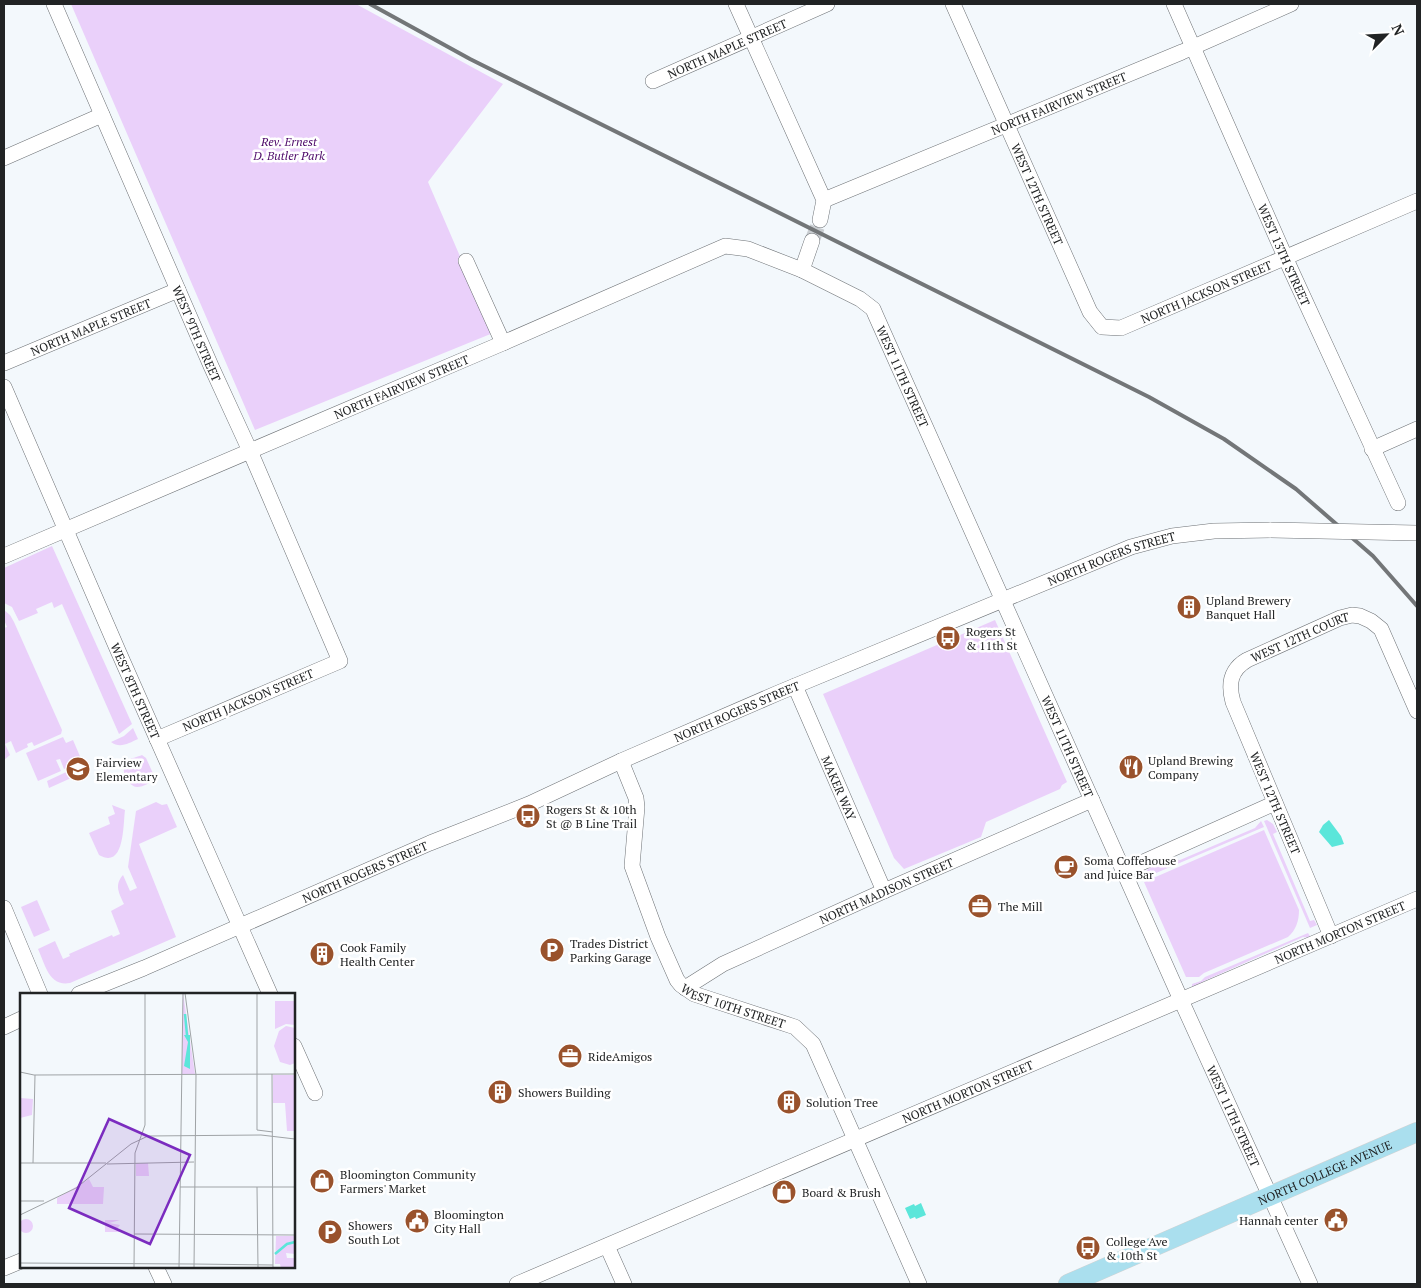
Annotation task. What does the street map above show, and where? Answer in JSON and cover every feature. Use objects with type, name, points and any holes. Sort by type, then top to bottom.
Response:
[{"type":"main road","name":"NORTH COLLEGE AVENUE","points":[[1068,1284],[1417,1132]]},
{"type":"street","name":"WEST 9TH STREET","points":[[54,4],[211,366],[250,451],[340,662]]},
{"type":"street","points":[[736,4],[824,200],[820,220]]},
{"type":"street","name":"NORTH MAPLE STREET","points":[[654,81],[827,4]]},
{"type":"street","name":"WEST 12TH STREET","points":[[953,4],[1090,312],[1102,327]]},
{"type":"street","name":"WEST 13TH STREET","points":[[1174,4],[1285,258],[1398,503]]},
{"type":"street","name":"NORTH FAIRVIEW STREET","points":[[824,200],[1291,4]]},
{"type":"street","points":[[4,158],[102,115]]},
{"type":"street","name":"NORTH JACKSON STREET","points":[[1102,327],[1121,328],[1417,201]]},
{"type":"street","points":[[802,270],[812,241]]},
{"type":"street","name":"NORTH FAIRVIEW STREET","points":[[4,556],[725,246],[748,248],[802,270]]},
{"type":"street","points":[[466,261],[503,343]]},
{"type":"street","name":"WEST 11TH STREET","points":[[802,270],[860,299],[872,310],[1310,1284]]},
{"type":"street","name":"NORTH MAPLE STREET","points":[[4,363],[178,290]]},
{"type":"street","name":"WEST 8TH STREET","points":[[4,387],[156,739],[270,993]]},
{"type":"street","points":[[1372,449],[1417,429]]},
{"type":"street","name":"NORTH ROGERS STREET","points":[[82,993],[430,843],[537,800],[621,761],[795,686],[1131,547],[1172,536],[1214,531],[1272,530],[1417,534]]},
{"type":"street","name":"WEST 12TH COURT","points":[[1236,668],[1247,660],[1340,618],[1352,615],[1367,618],[1382,631],[1417,711]]},
{"type":"street","name":"NORTH JACKSON STREET","points":[[156,739],[340,662]]},
{"type":"street","name":"WEST 12TH STREET","points":[[1236,668],[1230,684],[1233,702],[1331,936]]},
{"type":"street","name":"MAKER WAY","points":[[795,686],[884,890]]},
{"type":"street","name":"WEST 10TH STREET","points":[[621,761],[636,798],[637,807],[631,857],[634,875],[674,973],[681,985],[694,994],[790,1025],[806,1036],[813,1044],[919,1284]]},
{"type":"street","name":"NORTH MADISON STREET","points":[[685,988],[723,964],[884,890],[1092,800]]},
{"type":"street","points":[[1123,871],[1275,802]]},
{"type":"street","name":"NORTH MORTON STREET","points":[[517,1284],[1417,899]]},
{"type":"street","points":[[4,908],[40,993]]},
{"type":"street","points":[[4,1027],[20,1019]]},
{"type":"street","points":[[295,1048],[315,1093]]},
{"type":"street","points":[[607,1246],[624,1284]]},
{"type":"street","points":[[4,1268],[20,1261]]},
{"type":"street","points":[[156,1268],[164,1284]]},
{"type":"green space","name":"Rev. Ernest D. Butler Park","points":[[71,4],[356,4],[503,84],[428,182],[493,333],[255,430]]},
{"type":"green space","points":[[52,546],[132,724],[119,734],[62,604],[54,608],[52,602],[36,609],[38,613],[19,621],[12,607],[4,603],[4,568]]},
{"type":"green space","points":[[4,610],[14,622],[62,730],[61,734],[34,746],[32,742],[27,744],[28,747],[16,753],[11,741],[5,744],[10,755],[4,760],[4,628],[7,627],[4,620]]},
{"type":"green space","points":[[995,620],[1067,782],[1060,789],[986,822],[981,837],[904,869],[894,858],[823,694]]},
{"type":"green space","points":[[133,728],[138,739],[121,745],[111,742],[124,736]]},
{"type":"green space","points":[[63,737],[66,743],[73,740],[82,761],[64,769],[60,759],[56,760],[61,771],[38,781],[26,753]]},
{"type":"green space","points":[[142,755],[146,758],[156,780],[137,787],[130,784],[127,780],[124,768],[128,760]]},
{"type":"green space","points":[[77,767],[80,774],[49,788],[47,781]]},
{"type":"green space","points":[[156,802],[162,805],[167,804],[177,827],[139,844],[176,937],[70,983],[57,981],[49,973],[38,949],[55,941],[63,959],[70,956],[69,954],[112,935],[113,937],[120,934],[111,911],[124,904],[118,886],[123,875],[130,891],[137,888],[128,867],[136,811]]},
{"type":"green space","points":[[112,805],[125,810],[124,825],[118,851],[114,856],[108,858],[99,855],[89,833],[110,824],[108,817],[115,814]]},
{"type":"green space","points":[[1267,820],[1273,824],[1277,832],[1273,834],[1310,921],[1314,920],[1317,925],[1310,928],[1264,821]]},
{"type":"green space","points":[[1261,821],[1264,827],[1142,879],[1147,870],[1152,866],[1163,861],[1180,860],[1255,828]]},
{"type":"green space","points":[[1264,830],[1299,910],[1298,922],[1295,928],[1288,937],[1204,973],[1199,977],[1186,977],[1144,882]]},
{"type":"green space","points":[[37,900],[50,930],[34,937],[21,907]]},
{"type":"green space","points":[[1308,933],[1311,938],[1303,937],[1192,987],[1192,984],[1201,981],[1205,977]]},
{"type":"shaded area","points":[[1329,820],[1341,836],[1344,844],[1332,847],[1319,832]]},
{"type":"shaded area","points":[[921,1203],[926,1215],[910,1219],[905,1208]]},
{"type":"tunnel","points":[[812,241],[820,220]]},
{"type":"railway","points":[[370,4],[470,59],[1149,397],[1224,439],[1296,489],[1373,556],[1417,606]]},
{"type":"place","name":"Upland Brewery Banquet Hall","points":[[1189,607]]},
{"type":"place","name":"Rogers St & 11th St","points":[[948,638]]},
{"type":"place","name":"Upland Brewing Company","points":[[1131,767]]},
{"type":"place","name":"Fairview Elementary","points":[[78,769]]},
{"type":"place","name":"Rogers St & 10th St @ B Line Trail","points":[[528,816]]},
{"type":"place","name":"Soma Coffehouse and Juice Bar","points":[[1066,867]]},
{"type":"place","name":"The Mill","points":[[980,906]]},
{"type":"place","name":"Trades District Parking Garage","points":[[552,950]]},
{"type":"place","name":"Cook Family Health Center","points":[[322,954]]},
{"type":"place","name":"RideAmigos","points":[[570,1056]]},
{"type":"place","name":"Showers Building","points":[[500,1092]]},
{"type":"place","name":"Solution Tree","points":[[789,1102]]},
{"type":"place","name":"Bloomington Community Farmers' Market","points":[[322,1181]]},
{"type":"place","name":"Board & Brush","points":[[784,1192]]},
{"type":"place","name":"Hannah center","points":[[1336,1220]]},
{"type":"place","name":"Bloomington City Hall","points":[[417,1221]]},
{"type":"place","name":"Showers South Lot","points":[[330,1232]]},
{"type":"place","name":"College Ave & 10th St","points":[[1088,1248]]}]
